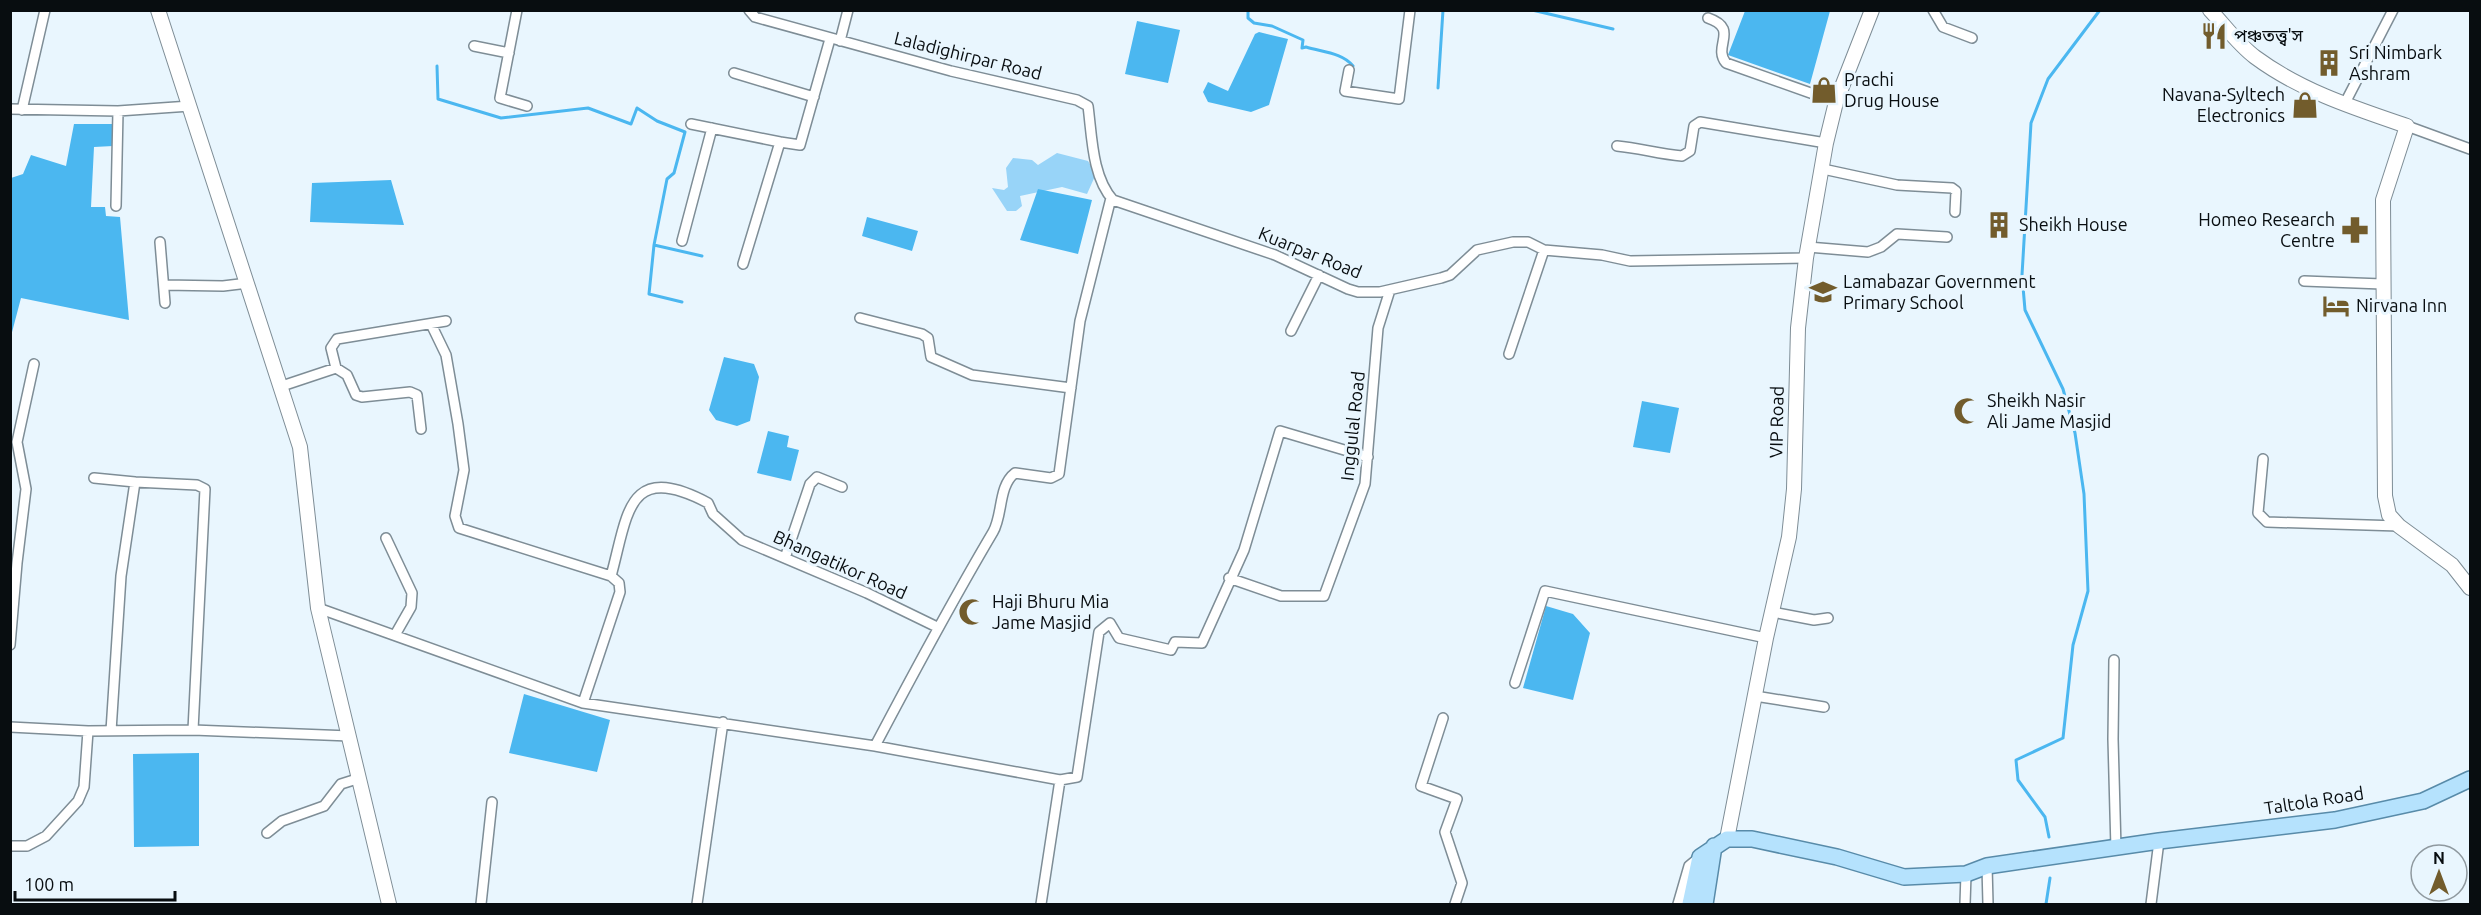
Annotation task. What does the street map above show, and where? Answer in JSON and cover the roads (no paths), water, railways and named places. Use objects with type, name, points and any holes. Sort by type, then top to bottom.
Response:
[{"type":"main road","name":"Taltola Road","points":[[1720,842],[1752,839],[1837,857],[1904,877],[1966,874],[1987,866],[2335,819],[2423,801],[2470,779]]},
{"type":"main road","points":[[1690,904],[1700,858],[1720,842]]},
{"type":"main road","points":[[1705,904],[1720,842]]},
{"type":"street","points":[[22,110],[45,10]]},
{"type":"street","points":[[158,10],[300,447],[318,608],[389,904]]},
{"type":"street","points":[[517,10],[500,98],[527,106]]},
{"type":"street","name":"Laladighirpar Road","points":[[749,10],[755,17],[835,40],[1077,100],[1088,106],[1095,155],[1103,184],[1111,198]]},
{"type":"street","points":[[691,124],[799,146],[814,97],[848,10]]},
{"type":"street","points":[[1349,70],[1346,91],[1399,99],[1410,10]]},
{"type":"street","name":"VIP Road","points":[[1720,842],[1755,696],[1792,512],[1795,374],[1807,253],[1826,143],[1836,102],[1872,10]]},
{"type":"street","points":[[1933,10],[1943,27],[1971,38]]},
{"type":"street","points":[[2210,10],[2254,56],[2292,81],[2344,105],[2470,149]]},
{"type":"street","points":[[2344,105],[2393,10]]},
{"type":"street","points":[[1708,18],[1722,26],[1725,32],[1721,54],[1726,63],[1836,102]]},
{"type":"street","points":[[474,46],[509,53]]},
{"type":"street","points":[[734,73],[814,97]]},
{"type":"street","points":[[10,109],[118,111],[190,106]]},
{"type":"street","points":[[116,206],[118,111]]},
{"type":"street","points":[[1617,146],[1643,148],[1648,153],[1684,156],[1690,150],[1696,123],[1826,143]]},
{"type":"street","points":[[2406,126],[2383,200],[2385,496],[2390,515],[2399,526],[2452,565],[2470,588]]},
{"type":"street","points":[[682,241],[712,128]]},
{"type":"street","points":[[743,264],[780,142]]},
{"type":"street","points":[[1823,169],[1897,185],[1952,188],[1956,191],[1955,212]]},
{"type":"street","points":[[875,746],[937,627],[999,522],[1006,483],[1010,477],[1015,473],[1051,478],[1059,474],[1080,321],[1111,198]]},
{"type":"street","name":"Kuarpar Road","points":[[1111,198],[1117,202],[1275,255],[1348,289],[1368,292],[1390,290],[1450,275],[1469,256],[1488,246],[1528,242],[1544,250],[1602,255],[1630,261],[1868,252],[1881,247],[1897,234],[1947,237]]},
{"type":"street","points":[[160,242],[165,303]]},
{"type":"street","points":[[1509,354],[1544,250]]},
{"type":"street","points":[[1291,331],[1320,275]]},
{"type":"street","points":[[2304,281],[2382,284]]},
{"type":"street","points":[[164,285],[223,286],[248,283]]},
{"type":"street","name":"Inggulal Road","points":[[1229,578],[1281,596],[1324,596],[1365,484],[1378,328],[1390,290]]},
{"type":"street","points":[[860,318],[922,334],[928,338],[931,357],[972,375],[1071,388]]},
{"type":"street","points":[[421,429],[417,395],[410,392],[362,397],[356,395],[347,375],[336,368],[331,348],[337,339],[446,321]]},
{"type":"street","points":[[431,324],[446,355],[458,424],[464,470],[455,516],[459,528],[611,576],[619,583],[620,592],[583,703]]},
{"type":"street","points":[[10,645],[26,489],[17,442],[34,364]]},
{"type":"street","points":[[282,386],[336,368]]},
{"type":"street","points":[[318,608],[583,703],[875,746],[1060,780],[1077,777],[1099,632],[1110,623],[1119,638],[1171,650],[1175,642],[1202,643],[1229,578],[1244,550],[1280,431],[1368,457]]},
{"type":"street","points":[[2264,459],[2258,513],[2267,522],[2399,526]]},
{"type":"street","points":[[784,558],[810,484],[817,477],[842,487]]},
{"type":"street","points":[[94,478],[196,485],[205,489],[194,730]]},
{"type":"street","points":[[111,731],[121,576],[135,482]]},
{"type":"street","name":"Bhangatikor Road","points":[[611,576],[630,504],[638,494],[657,488],[696,497],[708,503],[713,514],[742,540],[867,593],[937,627]]},
{"type":"street","points":[[386,538],[412,593],[411,608],[395,635]]},
{"type":"street","points":[[1515,683],[1545,591],[1766,638]]},
{"type":"street","points":[[1772,612],[1814,620],[1828,618]]},
{"type":"street","points":[[2114,660],[2113,739],[2116,849]]},
{"type":"street","points":[[1755,696],[1824,706]]},
{"type":"street","points":[[1443,718],[1421,786],[1456,799],[1445,832],[1462,883],[1455,904]]},
{"type":"street","points":[[698,904],[723,722]]},
{"type":"street","points":[[10,727],[88,732],[194,730],[350,736]]},
{"type":"street","points":[[10,846],[27,846],[46,836],[78,801],[84,787],[88,732]]},
{"type":"street","points":[[267,833],[282,821],[324,806],[341,784],[360,778]]},
{"type":"street","points":[[1041,904],[1060,780]]},
{"type":"street","points":[[480,904],[492,802]]},
{"type":"street","points":[[2151,904],[2159,841]]},
{"type":"street","points":[[1678,904],[1689,866],[1700,858]]},
{"type":"street","points":[[1987,866],[1988,904]]},
{"type":"street","points":[[1965,904],[1966,874]]},
{"type":"waterway","points":[[1248,10],[1248,18],[1254,23],[1272,26],[1303,40],[1302,48],[1306,47],[1344,58],[1353,66]]},
{"type":"waterway","points":[[1438,88],[1443,10]]},
{"type":"waterway","points":[[1532,10],[1613,29]]},
{"type":"waterway","points":[[2049,837],[2045,817],[2018,780],[2016,760],[2063,738],[2073,645],[2088,591],[2084,494],[2075,433],[2063,389],[2025,310],[2022,275],[2031,123],[2048,79],[2100,10]]},
{"type":"waterway","points":[[437,66],[438,99],[501,118],[588,108],[631,124],[637,108],[657,121],[685,132],[674,173],[667,179],[654,245]]},
{"type":"waterway","points":[[682,302],[649,294],[654,245],[702,256]]},
{"type":"waterway","points":[[2046,904],[2050,878]]},
{"type":"place","name":"পঞ্চতত্ত্ব'স","points":[[2214,36]]},
{"type":"place","name":"Sri Nimbark Ashram","points":[[2329,63]]},
{"type":"place","name":"Prachi Drug House","points":[[1824,90]]},
{"type":"place","name":"Navana-Syltech Electronics","points":[[2305,105]]},
{"type":"place","name":"Sheikh House","points":[[1999,225]]},
{"type":"place","name":"Homeo Research Centre","points":[[2355,230]]},
{"type":"place","name":"Lamabazar Government Primary School","points":[[1823,292]]},
{"type":"place","name":"Nirvana Inn","points":[[2336,306]]},
{"type":"place","name":"Sheikh Nasir Ali Jame Masjid","points":[[1967,411]]},
{"type":"place","name":"Haji Bhuru Mia Jame Masjid","points":[[972,612]]}]
